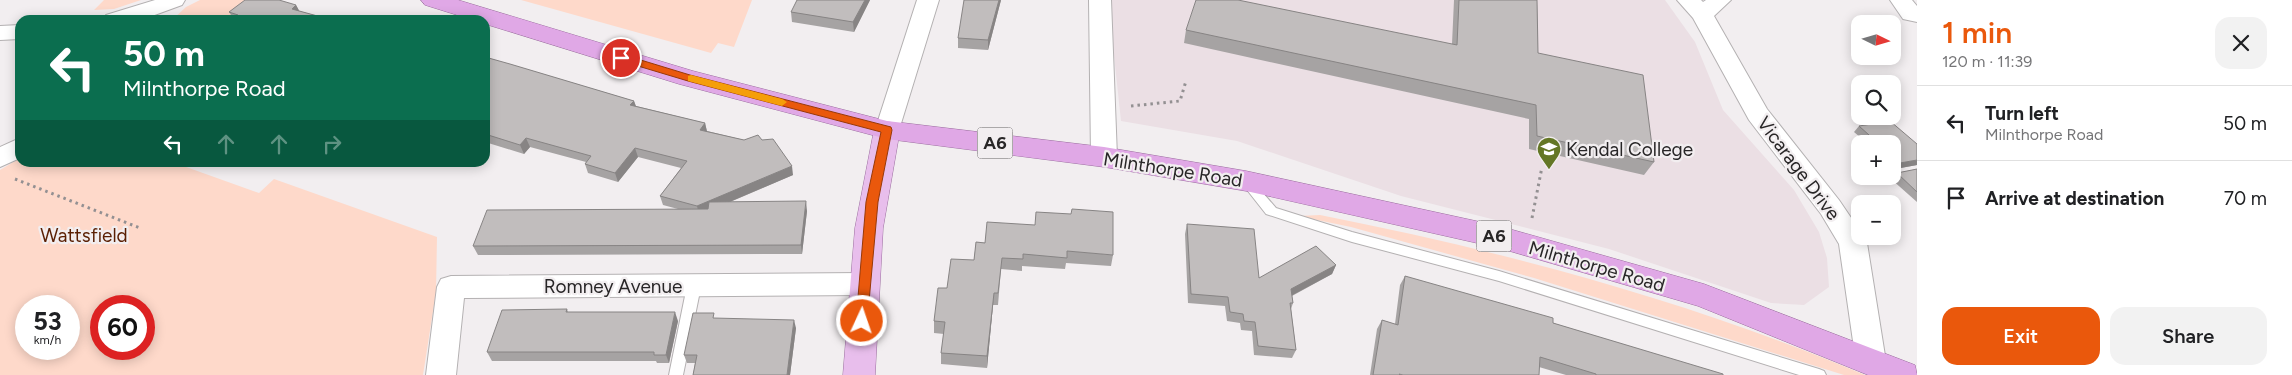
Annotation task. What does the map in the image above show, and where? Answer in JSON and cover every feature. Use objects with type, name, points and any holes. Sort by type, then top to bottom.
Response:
[{"type":"highway","name":"Milnthorpe Road","points":[[433,0],[482,15]]},
{"type":"highway","name":"Milnthorpe Road","points":[[490,17],[688,78],[887,130],[1104,157],[1246,181],[1326,198],[1526,246],[1704,296],[1904,375]]},
{"type":"main road","points":[[859,375],[864,284],[872,202],[887,130]]},
{"type":"street","points":[[147,15],[174,0]]},
{"type":"street","points":[[887,130],[928,0]]},
{"type":"street","points":[[1100,0],[1104,157]]},
{"type":"street","points":[[1901,0],[1912,14],[1917,15]]},
{"type":"street","name":"Vicarage Drive","points":[[1703,5],[1758,114],[1830,207],[1853,243],[1871,362]]},
{"type":"street","points":[[0,34],[15,32]]},
{"type":"street","points":[[4,168],[15,154]]},
{"type":"street","name":"Romney Avenue","points":[[441,375],[451,287],[864,284]]},
{"type":"lane","points":[[1246,181],[1271,211],[1352,237],[1499,276],[1819,375]]},
{"type":"lane","points":[[676,375],[694,286]]},
{"type":"path","points":[[1103,109],[1180,101],[1186,81]]},
{"type":"path","points":[[1526,246],[1542,167]]},
{"type":"path","points":[[4,168],[140,228]]},
{"type":"shaded area","name":"Kendal College","points":[[1108,0],[1665,0],[1695,42],[1723,110],[1794,190],[1819,232],[1827,258],[1829,287],[1804,305],[1771,303],[1609,249],[1401,196],[1237,141],[1121,121]]},
{"type":"green space","points":[[104,0],[141,0],[114,9],[94,10]]},
{"type":"green space","points":[[200,0],[252,0],[234,15],[177,15],[186,7]]},
{"type":"green space","points":[[521,0],[752,0],[734,47],[718,43],[711,53]]},
{"type":"green space","name":"Wattsfield","points":[[15,161],[15,167],[186,167],[259,193],[274,179],[437,237],[436,292],[423,375],[0,375],[0,170]]},
{"type":"green space","points":[[1320,215],[1459,245],[1597,281],[1732,324],[1799,348],[1865,375],[1844,375],[1534,278],[1351,227],[1298,216]]},
{"type":"building","points":[[245,0],[279,0],[296,5],[292,9],[314,15],[238,15],[229,12]]},
{"type":"building","points":[[797,0],[865,0],[853,22],[791,12]]},
{"type":"building","points":[[964,0],[999,0],[988,40],[958,38]]},
{"type":"building","points":[[1196,0],[1238,0],[1457,45],[1459,0],[1537,0],[1538,53],[1643,75],[1654,162],[1537,136],[1536,105],[1186,30]]},
{"type":"building","points":[[490,58],[634,101],[630,105],[705,123],[700,130],[744,140],[758,135],[762,140],[773,139],[792,166],[697,206],[660,196],[687,161],[635,148],[615,173],[585,164],[591,156],[526,138],[520,145],[490,136]]},
{"type":"building","points":[[1895,125],[1917,144],[1917,160],[1901,163],[1901,135],[1869,135],[1859,126]]},
{"type":"building","points":[[1917,169],[1917,192],[1901,177],[1901,172]]},
{"type":"building","points":[[806,201],[801,245],[473,246],[487,210],[708,209],[709,202]]},
{"type":"building","points":[[1072,209],[1113,212],[1113,255],[1067,251],[1067,258],[1023,254],[1023,259],[1002,258],[998,293],[994,293],[987,356],[941,353],[945,322],[934,321],[938,288],[947,288],[951,259],[974,260],[976,242],[985,243],[987,222],[1035,225],[1036,212],[1071,214]]},
{"type":"building","points":[[1187,224],[1254,229],[1259,278],[1316,246],[1336,265],[1291,289],[1293,303],[1290,303],[1296,350],[1258,346],[1255,322],[1244,321],[1243,314],[1230,312],[1228,297],[1191,294]]},
{"type":"building","points":[[1405,276],[1553,318],[1553,323],[1723,375],[1596,375],[1540,357],[1539,375],[1373,375],[1382,320],[1398,325]]},
{"type":"building","points":[[567,309],[566,312],[675,312],[666,355],[654,355],[654,352],[487,352],[502,310]]},
{"type":"building","points":[[693,313],[714,313],[713,318],[794,320],[787,375],[693,375],[697,355],[684,355]]},
{"type":"slow traffic","points":[[691,79],[782,102]]},
{"type":"place","name":"Kendal College","points":[[1549,170]]},
{"type":"route","points":[[621,58],[688,78],[887,130],[872,202],[862,321]]}]
